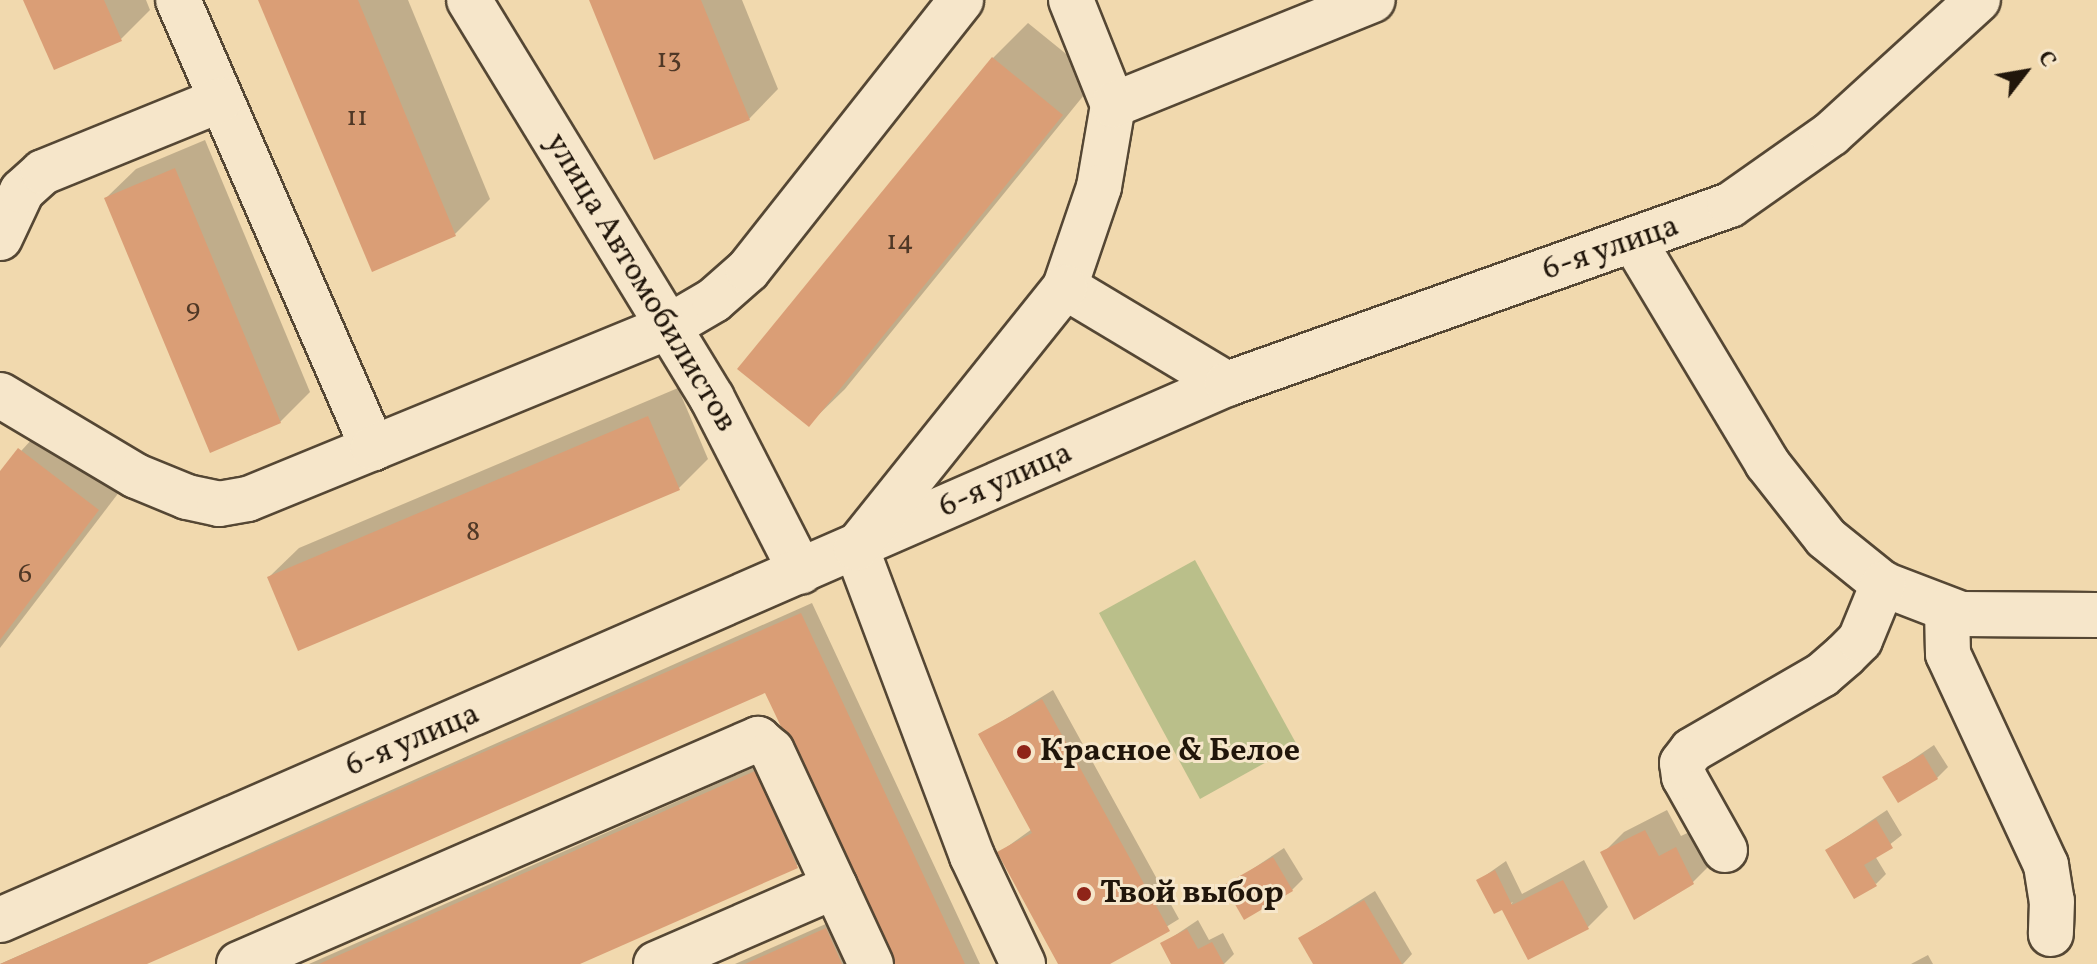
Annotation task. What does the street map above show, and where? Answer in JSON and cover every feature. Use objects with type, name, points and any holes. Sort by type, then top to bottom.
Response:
[{"type":"street","points":[[178,0],[373,448]]},
{"type":"street","name":"улица Автомобилистов","points":[[469,0],[712,398],[801,572]]},
{"type":"street","points":[[0,395],[136,476],[187,497],[219,504],[248,499],[668,327],[714,300],[748,270],[961,0]]},
{"type":"street","points":[[1023,964],[972,856],[856,548],[1065,287],[1099,187],[1113,105],[1071,0]]},
{"type":"street","points":[[1113,105],[1308,12],[1373,0]]},
{"type":"street","name":"6-я улица","points":[[0,920],[1227,384],[1420,311],[1635,243],[1730,205],[1793,164],[1978,0]]},
{"type":"street","points":[[0,238],[22,191],[43,172],[220,100]]},
{"type":"street","points":[[1635,243],[1767,463],[1826,538],[1883,584],[1947,610],[2097,615]]},
{"type":"street","points":[[1065,287],[1227,384]]},
{"type":"street","points":[[1725,850],[1684,777],[1682,763],[1692,750],[1822,675],[1845,655],[1860,640],[1883,584]]},
{"type":"street","points":[[1947,610],[1948,654],[2046,865],[2052,901],[2051,934]]},
{"type":"street","points":[[239,964],[758,739],[772,751],[871,964]]},
{"type":"street","points":[[656,964],[835,886]]},
{"type":"green space","points":[[1195,560],[1297,745],[1200,799],[1099,613]]},
{"type":"building","points":[[23,0],[104,0],[122,41],[54,70]]},
{"type":"building","points":[[258,0],[358,0],[456,236],[372,272]]},
{"type":"building","points":[[589,0],[701,0],[750,120],[654,160]]},
{"type":"building","points":[[992,57],[1063,115],[809,427],[737,369]]},
{"type":"building","points":[[175,168],[281,423],[210,453],[104,198]]},
{"type":"building","points":[[648,416],[680,490],[298,651],[267,577]]},
{"type":"building","points":[[18,448],[99,510],[0,640],[0,471]]},
{"type":"building","points":[[801,613],[965,964],[894,964],[765,693],[147,964],[0,964]]},
{"type":"building","points":[[1042,699],[1170,931],[1110,964],[1058,964],[997,852],[1032,833],[978,734]]},
{"type":"building","points":[[1923,754],[1938,779],[1898,803],[1882,777]]},
{"type":"building","points":[[755,771],[798,868],[580,964],[319,964]]},
{"type":"building","points":[[1876,819],[1893,848],[1864,865],[1877,886],[1854,899],[1825,850]]},
{"type":"building","points":[[1645,830],[1659,856],[1676,847],[1694,884],[1634,920],[1600,852]]},
{"type":"building","points":[[1273,857],[1293,891],[1244,920],[1224,885]]},
{"type":"building","points":[[1495,870],[1512,905],[1563,880],[1589,929],[1528,960],[1502,910],[1494,914],[1476,880]]},
{"type":"building","points":[[1364,900],[1402,964],[1313,964],[1298,938]]},
{"type":"building","points":[[826,928],[842,964],[745,964]]},
{"type":"building","points":[[1187,929],[1198,949],[1212,942],[1224,964],[1171,964],[1160,943]]},
{"type":"place","name":"Красное & Белое","points":[[1024,752]]},
{"type":"place","name":"Твой выбор","points":[[1084,894]]}]
